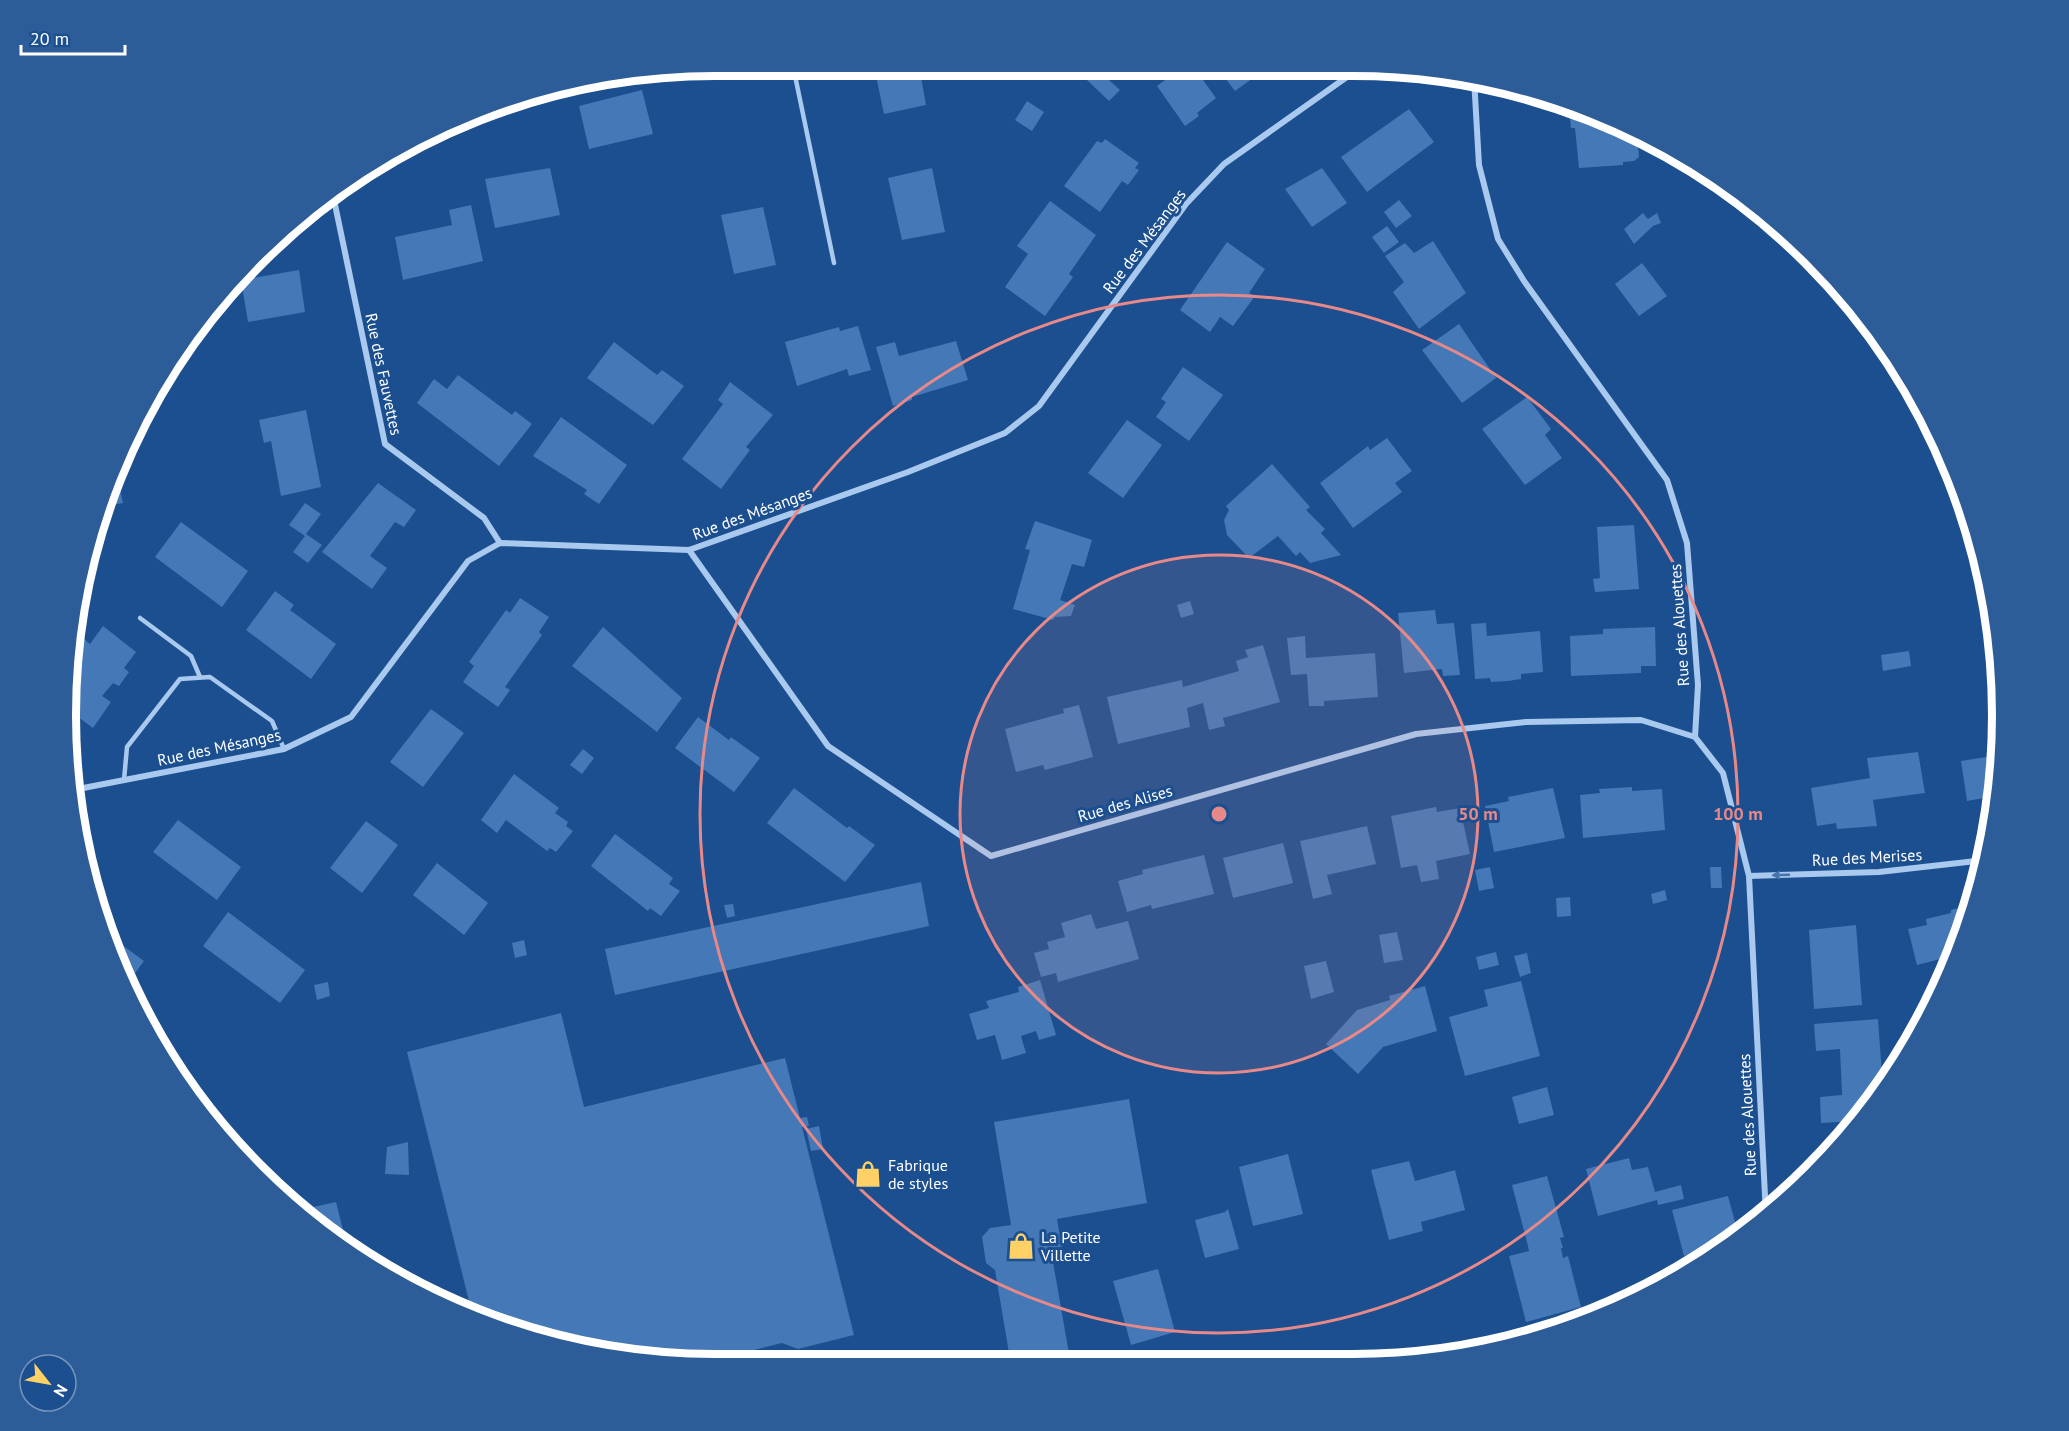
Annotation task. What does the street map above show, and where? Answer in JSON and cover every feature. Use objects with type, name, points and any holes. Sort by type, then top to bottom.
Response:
[{"type":"street","name":"Rue des Mésanges","points":[[81,788],[284,749],[351,717],[468,561],[500,543],[689,550],[908,472],[1005,433],[1039,406],[1186,204],[1224,164],[1348,76]]},
{"type":"street","name":"Rue des Alouettes","points":[[1475,88],[1479,165],[1498,239],[1524,281],[1667,480],[1687,543],[1698,685],[1695,737],[1723,773],[1749,876],[1765,1204]]},
{"type":"street","name":"Rue des Fauvettes","points":[[335,203],[385,444],[484,518],[500,543]]},
{"type":"street","name":"Rue des Alises","points":[[689,550],[828,746],[991,856],[1416,734],[1526,722],[1641,720],[1695,737]]},
{"type":"street","name":"Rue des Merises","points":[[1749,876],[1879,872],[1975,861]]},
{"type":"lane","points":[[794,76],[834,263]]},
{"type":"lane","points":[[140,618],[191,656],[200,677]]},
{"type":"lane","points":[[124,780],[127,747],[180,679],[210,677],[272,721],[284,749]]},
{"type":"building","points":[[876,76],[921,76],[926,105],[884,114]]},
{"type":"building","points":[[1091,76],[1105,76],[1120,90],[1109,101],[1087,80]]},
{"type":"building","points":[[1170,76],[1200,76],[1216,98],[1197,113],[1199,116],[1185,126],[1157,86]]},
{"type":"building","points":[[1224,76],[1256,76],[1235,91]]},
{"type":"building","points":[[642,90],[653,134],[589,149],[579,106]]},
{"type":"building","points":[[1027,101],[1044,112],[1032,131],[1015,120]]},
{"type":"building","points":[[1409,109],[1434,142],[1367,192],[1341,157]]},
{"type":"building","points":[[1569,114],[1638,143],[1639,157],[1634,161],[1623,162],[1623,165],[1579,168],[1575,128],[1571,128]]},
{"type":"building","points":[[1105,139],[1139,163],[1135,168],[1139,170],[1128,185],[1122,181],[1100,212],[1064,186],[1097,141],[1102,143]]},
{"type":"building","points":[[550,168],[560,215],[495,228],[485,179]]},
{"type":"building","points":[[932,168],[945,232],[902,240],[888,178]]},
{"type":"building","points":[[1322,168],[1347,203],[1312,227],[1285,189]]},
{"type":"building","points":[[1399,200],[1412,216],[1396,228],[1384,212]]},
{"type":"building","points":[[1050,201],[1096,235],[1069,274],[1073,277],[1045,316],[1005,287],[1028,254],[1017,246]]},
{"type":"building","points":[[471,205],[483,261],[403,280],[395,237],[452,225],[449,210]]},
{"type":"building","points":[[763,207],[776,265],[734,274],[721,215]]},
{"type":"building","points":[[1643,213],[1648,219],[1657,213],[1661,223],[1653,226],[1634,244],[1624,229]]},
{"type":"building","points":[[1387,226],[1399,242],[1384,253],[1372,237]]},
{"type":"building","points":[[1433,241],[1466,293],[1419,329],[1393,292],[1404,282],[1385,256],[1405,243],[1414,253]]},
{"type":"building","points":[[1227,242],[1265,269],[1249,293],[1255,296],[1233,326],[1220,317],[1210,332],[1180,310]]},
{"type":"building","points":[[1642,263],[1667,296],[1639,316],[1615,284]]},
{"type":"building","points":[[299,270],[305,312],[248,322],[242,287],[250,278]]},
{"type":"building","points":[[1459,324],[1496,378],[1462,403],[1422,350]]},
{"type":"building","points":[[858,326],[871,370],[849,376],[847,369],[797,386],[785,342],[839,327],[840,331]]},
{"type":"building","points":[[956,341],[968,380],[912,397],[912,400],[893,406],[876,347],[895,342],[899,356]]},
{"type":"building","points":[[614,342],[657,375],[662,370],[684,386],[653,425],[587,378]]},
{"type":"building","points":[[1183,367],[1223,395],[1189,441],[1156,417],[1166,402],[1161,399]]},
{"type":"building","points":[[458,375],[512,415],[515,411],[532,424],[499,466],[417,403],[434,379],[447,389]]},
{"type":"building","points":[[730,382],[773,415],[746,447],[750,450],[721,489],[682,459],[723,404],[718,400]]},
{"type":"building","points":[[1527,397],[1551,429],[1545,435],[1562,458],[1525,485],[1482,429]]},
{"type":"building","points":[[306,410],[321,487],[281,496],[271,441],[264,443],[259,420]]},
{"type":"building","points":[[561,417],[627,465],[599,504],[584,494],[587,490],[533,456]]},
{"type":"building","points":[[1127,420],[1162,445],[1123,498],[1088,473]]},
{"type":"building","points":[[1387,438],[1412,471],[1395,483],[1402,492],[1353,528],[1320,483],[1368,446],[1370,450]]},
{"type":"building","points":[[1272,464],[1310,507],[1306,510],[1325,529],[1321,533],[1341,555],[1310,563],[1300,552],[1296,556],[1278,536],[1249,558],[1227,535],[1224,520],[1229,510],[1226,506]]},
{"type":"building","points":[[378,483],[416,510],[404,527],[395,522],[370,556],[387,568],[372,589],[322,552]]},
{"type":"building","points":[[119,486],[123,503],[112,505]]},
{"type":"building","points":[[305,503],[321,514],[306,534],[322,545],[308,563],[293,552],[305,536],[289,525]]},
{"type":"building","points":[[1035,521],[1092,540],[1084,567],[1072,564],[1060,600],[1075,605],[1071,616],[1055,617],[1053,620],[1013,609],[1030,550],[1025,549]]},
{"type":"building","points":[[181,522],[248,571],[222,607],[155,557]]},
{"type":"building","points":[[1634,525],[1639,589],[1595,592],[1593,579],[1600,578],[1597,527]]},
{"type":"building","points":[[275,591],[294,605],[290,610],[336,644],[311,679],[246,630]]},
{"type":"building","points":[[520,598],[549,617],[539,632],[542,635],[505,687],[510,690],[498,707],[463,682],[474,666],[469,662],[506,610],[510,613]]},
{"type":"building","points":[[1190,601],[1194,614],[1181,618],[1177,605]]},
{"type":"building","points":[[1435,610],[1437,624],[1454,623],[1460,675],[1443,676],[1442,669],[1404,673],[1398,613]]},
{"type":"building","points":[[1486,623],[1487,636],[1540,631],[1543,672],[1521,674],[1521,679],[1508,681],[1491,682],[1490,678],[1475,679],[1471,624]]},
{"type":"building","points":[[103,626],[136,652],[124,668],[129,672],[119,686],[113,683],[102,696],[111,702],[93,728],[76,715],[82,637],[90,644]]},
{"type":"building","points":[[603,627],[682,698],[657,732],[572,666]]},
{"type":"building","points":[[1655,627],[1656,666],[1641,666],[1641,673],[1571,676],[1570,636],[1603,634],[1603,629]]},
{"type":"building","points":[[1305,636],[1306,658],[1375,653],[1378,697],[1324,701],[1324,706],[1309,706],[1307,674],[1291,675],[1287,638]]},
{"type":"building","points":[[1263,645],[1280,702],[1223,718],[1225,726],[1209,730],[1203,703],[1187,708],[1190,727],[1118,744],[1107,697],[1182,680],[1183,687],[1239,671],[1236,661],[1248,657],[1245,650]]},
{"type":"building","points":[[1909,651],[1911,666],[1883,671],[1881,655]]},
{"type":"building","points":[[1079,705],[1093,757],[1045,770],[1043,765],[1016,772],[1005,729],[1064,713],[1063,709]]},
{"type":"building","points":[[431,709],[464,733],[423,787],[390,762]]},
{"type":"building","points":[[698,717],[729,740],[731,737],[760,758],[734,792],[675,748]]},
{"type":"building","points":[[583,749],[594,758],[582,774],[570,765]]},
{"type":"building","points":[[1918,752],[1925,793],[1873,800],[1877,826],[1837,829],[1836,823],[1817,826],[1811,788],[1870,778],[1867,758]]},
{"type":"building","points":[[1991,756],[1987,797],[1967,801],[1961,761]]},
{"type":"building","points":[[514,774],[559,808],[555,813],[568,822],[566,826],[573,831],[556,852],[550,848],[547,851],[506,820],[497,833],[481,820]]},
{"type":"building","points":[[1632,787],[1632,791],[1662,789],[1665,830],[1583,838],[1580,795],[1600,793],[1599,789]]},
{"type":"building","points":[[794,788],[847,828],[849,826],[875,845],[845,882],[767,823]]},
{"type":"building","points":[[1553,788],[1565,838],[1494,852],[1485,806],[1509,801],[1508,797]]},
{"type":"building","points":[[1436,807],[1437,812],[1460,808],[1470,854],[1436,861],[1439,879],[1421,882],[1417,865],[1401,868],[1391,816]]},
{"type":"building","points":[[178,820],[241,867],[217,900],[153,852]]},
{"type":"building","points":[[366,821],[398,845],[362,893],[330,868]]},
{"type":"building","points":[[1367,826],[1376,864],[1327,875],[1332,894],[1313,899],[1300,841]]},
{"type":"building","points":[[615,834],[673,878],[669,884],[680,891],[661,916],[650,908],[648,911],[591,866]]},
{"type":"building","points":[[1283,843],[1293,883],[1233,898],[1223,858]]},
{"type":"building","points":[[1204,855],[1214,894],[1152,909],[1151,905],[1127,912],[1118,881],[1143,874],[1142,870]]},
{"type":"building","points":[[437,863],[488,903],[464,935],[413,895]]},
{"type":"building","points":[[1490,867],[1494,888],[1479,891],[1475,870]]},
{"type":"building","points":[[1710,867],[1721,867],[1722,888],[1711,888]]},
{"type":"building","points":[[921,882],[929,926],[615,995],[605,949]]},
{"type":"building","points":[[1665,890],[1667,900],[1653,904],[1651,894]]},
{"type":"building","points":[[1570,897],[1571,916],[1557,917],[1556,898]]},
{"type":"building","points":[[733,904],[735,916],[727,918],[724,905]]},
{"type":"building","points":[[1963,907],[1945,958],[1917,965],[1908,929],[1927,925],[1926,919],[1951,913],[1951,910]]},
{"type":"building","points":[[228,912],[305,970],[280,1003],[203,946]]},
{"type":"building","points":[[1091,914],[1096,929],[1128,921],[1139,959],[1058,982],[1056,973],[1041,977],[1034,953],[1049,949],[1047,942],[1065,937],[1061,923]]},
{"type":"building","points":[[1856,925],[1862,1005],[1814,1009],[1809,930]]},
{"type":"building","points":[[1397,932],[1403,960],[1384,963],[1379,935]]},
{"type":"building","points":[[524,940],[527,955],[515,958],[512,943]]},
{"type":"building","points":[[118,942],[144,961],[132,977]]},
{"type":"building","points":[[1496,952],[1499,965],[1479,970],[1476,957]]},
{"type":"building","points":[[1527,953],[1531,973],[1520,977],[1514,956]]},
{"type":"building","points":[[1326,961],[1334,992],[1311,999],[1304,966]]},
{"type":"building","points":[[1040,980],[1056,1035],[1039,1040],[1036,1031],[1021,1036],[1026,1053],[1002,1060],[995,1035],[977,1040],[969,1014],[989,1008],[986,1001],[1019,992],[1018,987]]},
{"type":"building","points":[[1521,981],[1540,1056],[1465,1076],[1449,1017],[1488,1006],[1484,990]]},
{"type":"building","points":[[328,982],[330,996],[317,1000],[314,985]]},
{"type":"building","points":[[1425,986],[1437,1031],[1383,1047],[1358,1074],[1326,1044],[1357,1010],[1390,1000],[1389,996]]},
{"type":"building","points":[[561,1013],[584,1107],[785,1058],[800,1118],[807,1117],[809,1126],[802,1127],[854,1335],[798,1349],[782,1343],[739,1354],[674,1353],[632,1349],[550,1333],[469,1305],[407,1052]]},
{"type":"building","points":[[1878,1019],[1882,1075],[1846,1122],[1821,1123],[1820,1097],[1842,1095],[1840,1049],[1816,1051],[1814,1024]]},
{"type":"building","points":[[1547,1087],[1554,1115],[1519,1124],[1512,1097]]},
{"type":"building","points":[[1129,1099],[1147,1203],[1057,1219],[1064,1260],[1053,1262],[1069,1354],[1009,1354],[995,1270],[986,1263],[982,1237],[990,1228],[1011,1225],[994,1122]]},
{"type":"building","points":[[819,1126],[823,1149],[811,1151],[806,1129]]},
{"type":"building","points":[[408,1142],[409,1175],[385,1174],[387,1147]]},
{"type":"building","points":[[1288,1154],[1303,1214],[1253,1226],[1239,1167]]},
{"type":"building","points":[[1629,1158],[1632,1170],[1648,1167],[1655,1192],[1681,1185],[1684,1199],[1658,1205],[1657,1200],[1598,1216],[1586,1169]]},
{"type":"building","points":[[1409,1161],[1415,1181],[1455,1170],[1465,1210],[1421,1222],[1423,1231],[1389,1240],[1371,1170]]},
{"type":"building","points":[[1547,1176],[1564,1237],[1560,1238],[1563,1258],[1568,1256],[1581,1307],[1526,1322],[1509,1256],[1529,1251],[1512,1185]]},
{"type":"building","points":[[1728,1196],[1736,1226],[1702,1251],[1684,1256],[1672,1210]]},
{"type":"building","points":[[336,1202],[344,1235],[327,1222],[309,1208]]},
{"type":"building","points":[[1228,1209],[1239,1249],[1205,1258],[1195,1220],[1225,1212]]},
{"type":"building","points":[[1158,1269],[1175,1332],[1131,1345],[1113,1281]]},
{"type":"place","name":"Fabrique de styles","points":[[868,1174]]},
{"type":"place","name":"La Petite Villette","points":[[1021,1246]]}]
